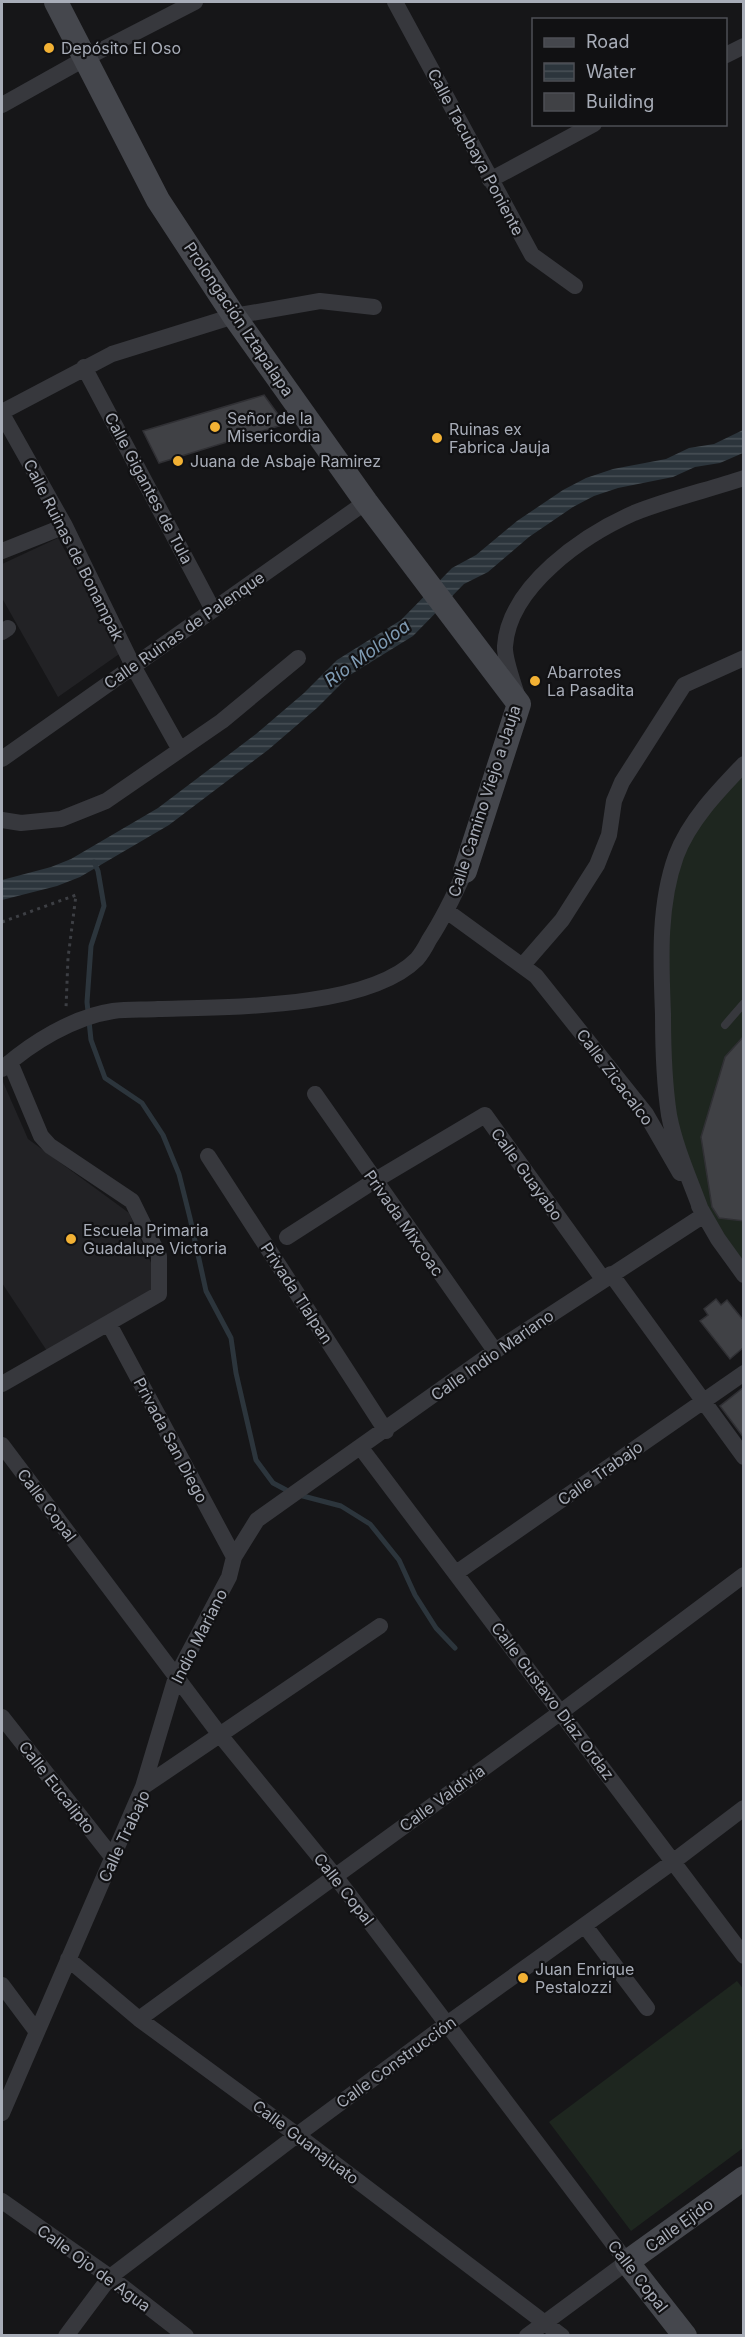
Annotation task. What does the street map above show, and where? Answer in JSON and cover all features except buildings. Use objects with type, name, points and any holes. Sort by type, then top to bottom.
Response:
[{"type":"street","name":"Prolongación Iztapalapa","points":[[56,2],[158,200],[234,316],[425,583],[519,704]]},
{"type":"street","points":[[2,105],[86,58],[195,2]]},
{"type":"street","name":"Calle Tacubaya Poniente","points":[[395,2],[532,255],[575,286]]},
{"type":"street","points":[[727,54],[744,46]]},
{"type":"street","points":[[490,180],[590,126]]},
{"type":"street","points":[[2,413],[112,354],[234,316],[320,301],[374,307]]},
{"type":"street","name":"Calle Gigantes de Tula","points":[[84,367],[213,610]]},
{"type":"street","name":"Calle Ruinas de Bonampak","points":[[2,413],[65,526],[133,666],[180,750]]},
{"type":"street","name":"Calle Camino Viejo a Jauja","points":[[6,1065],[36,1041],[67,1026],[112,1011],[234,1006],[352,993],[388,980],[417,958],[447,912],[465,871],[519,704],[504,647],[512,616],[530,588],[573,547],[634,513],[744,478]]},
{"type":"street","name":"Calle Ruinas de Palenque","points":[[2,759],[366,502]]},
{"type":"street","points":[[2,551],[65,526]]},
{"type":"street","points":[[2,820],[21,823],[62,819],[106,801],[222,722],[298,658]]},
{"type":"street","points":[[522,966],[562,920],[597,865],[609,835],[614,801],[622,782],[684,685],[744,658]]},
{"type":"street","points":[[703,1213],[669,1117],[664,1066],[661,952],[666,897],[676,855],[692,825],[717,791],[744,764]]},
{"type":"street","name":"Calle Zicacalco","points":[[447,912],[536,976],[646,1114],[703,1213],[744,1275]]},
{"type":"street","points":[[2,1384],[159,1294],[159,1256],[132,1201],[50,1146],[41,1136],[6,1065]]},
{"type":"street","name":"Privada Mixcoac","points":[[315,1094],[495,1351]]},
{"type":"street","name":"Calle Guayabo","points":[[374,1180],[485,1115],[744,1457]]},
{"type":"street","name":"Privada Tlalpan","points":[[208,1156],[386,1431]]},
{"type":"street","points":[[287,1238],[374,1180]]},
{"type":"street","name":"Calle Indio Mariano","points":[[282,1501],[386,1431],[495,1351],[703,1213]]},
{"type":"street","name":"Privada San Diego","points":[[108,1324],[234,1557]]},
{"type":"street","name":"Calle Trabajo","points":[[456,1573],[744,1373]]},
{"type":"street","name":"Calle Copal","points":[[2,1444],[220,1735],[335,1876],[685,2336]]},
{"type":"street","name":"Calle Gustavo Díaz Ordaz","points":[[360,1448],[744,1956]]},
{"type":"street","name":"Indio Mariano","points":[[143,1787],[176,1677],[229,1577],[234,1557],[257,1520],[282,1501]]},
{"type":"street","name":"Calle Valdivia","points":[[139,2019],[561,1712],[744,1575]]},
{"type":"street","name":"Calle Trabajo","points":[[2,2113],[143,1787],[380,1626]]},
{"type":"street","name":"Calle Eucalipto","points":[[2,1717],[113,1858]]},
{"type":"street","name":"Calle Construcción","points":[[66,2336],[110,2277],[447,2024],[585,1926],[744,1808]]},
{"type":"street","points":[[585,1926],[646,2008]]},
{"type":"street","name":"Calle Guanajuato","points":[[68,1959],[139,2019],[297,2135],[562,2336]]},
{"type":"street","points":[[2,1985],[37,2032]]},
{"type":"street","name":"Calle Ejido","points":[[527,2336],[743,2180]]},
{"type":"street","name":"Calle Ojo de Agua","points":[[2,2201],[110,2277],[186,2336]]},
{"type":"lane","points":[[725,1025],[744,1003]]},
{"type":"path","points":[[2,922],[76,895],[68,958],[67,1026]]},
{"type":"shaded area","points":[[58,538],[122,652],[58,697],[2,598],[2,564]]},
{"type":"shaded area","points":[[743,764],[743,1275],[718,1239],[669,1117],[661,952],[676,855]]},
{"type":"shaded area","name":"Escuela Primaria Guadalupe Victoria","points":[[3,1082],[28,1139],[129,1213],[152,1265],[151,1291],[47,1351],[2,1283]]},
{"type":"shaded area","points":[[737,1981],[744,1990],[743,2148],[631,2231],[549,2122]]},
{"type":"water","name":"Río Mololoa","points":[[743,430],[743,453],[720,463],[695,467],[673,477],[618,488],[594,496],[573,507],[529,537],[488,572],[464,584],[413,636],[350,675],[317,708],[268,750],[169,825],[80,877],[57,886],[2,900],[2,880],[51,867],[71,859],[158,808],[256,734],[304,693],[337,660],[401,620],[452,568],[476,555],[517,521],[563,490],[586,478],[613,469],[666,459],[689,448],[714,444]]},
{"type":"waterway","points":[[94,862],[98,871],[104,906],[91,946],[87,1002],[91,1040],[105,1078],[142,1103],[163,1135],[179,1174],[206,1291],[231,1338],[236,1373],[256,1460],[273,1483],[290,1492]]},
{"type":"waterway","points":[[299,1495],[341,1506],[370,1524],[399,1560],[415,1595],[436,1628],[455,1648]]},
{"type":"place","name":"Depósito El Oso","points":[[49,48]]},
{"type":"place","name":"Señor de la Misericordia","points":[[215,427]]},
{"type":"place","name":"Ruinas ex Fabrica Jauja","points":[[437,438]]},
{"type":"place","name":"Juana de Asbaje Ramirez","points":[[178,461]]},
{"type":"place","name":"Abarrotes La Pasadita","points":[[535,681]]},
{"type":"place","name":"Escuela Primaria Guadalupe Victoria","points":[[71,1239]]},
{"type":"place","name":"Juan Enrique Pestalozzi","points":[[523,1978]]}]
